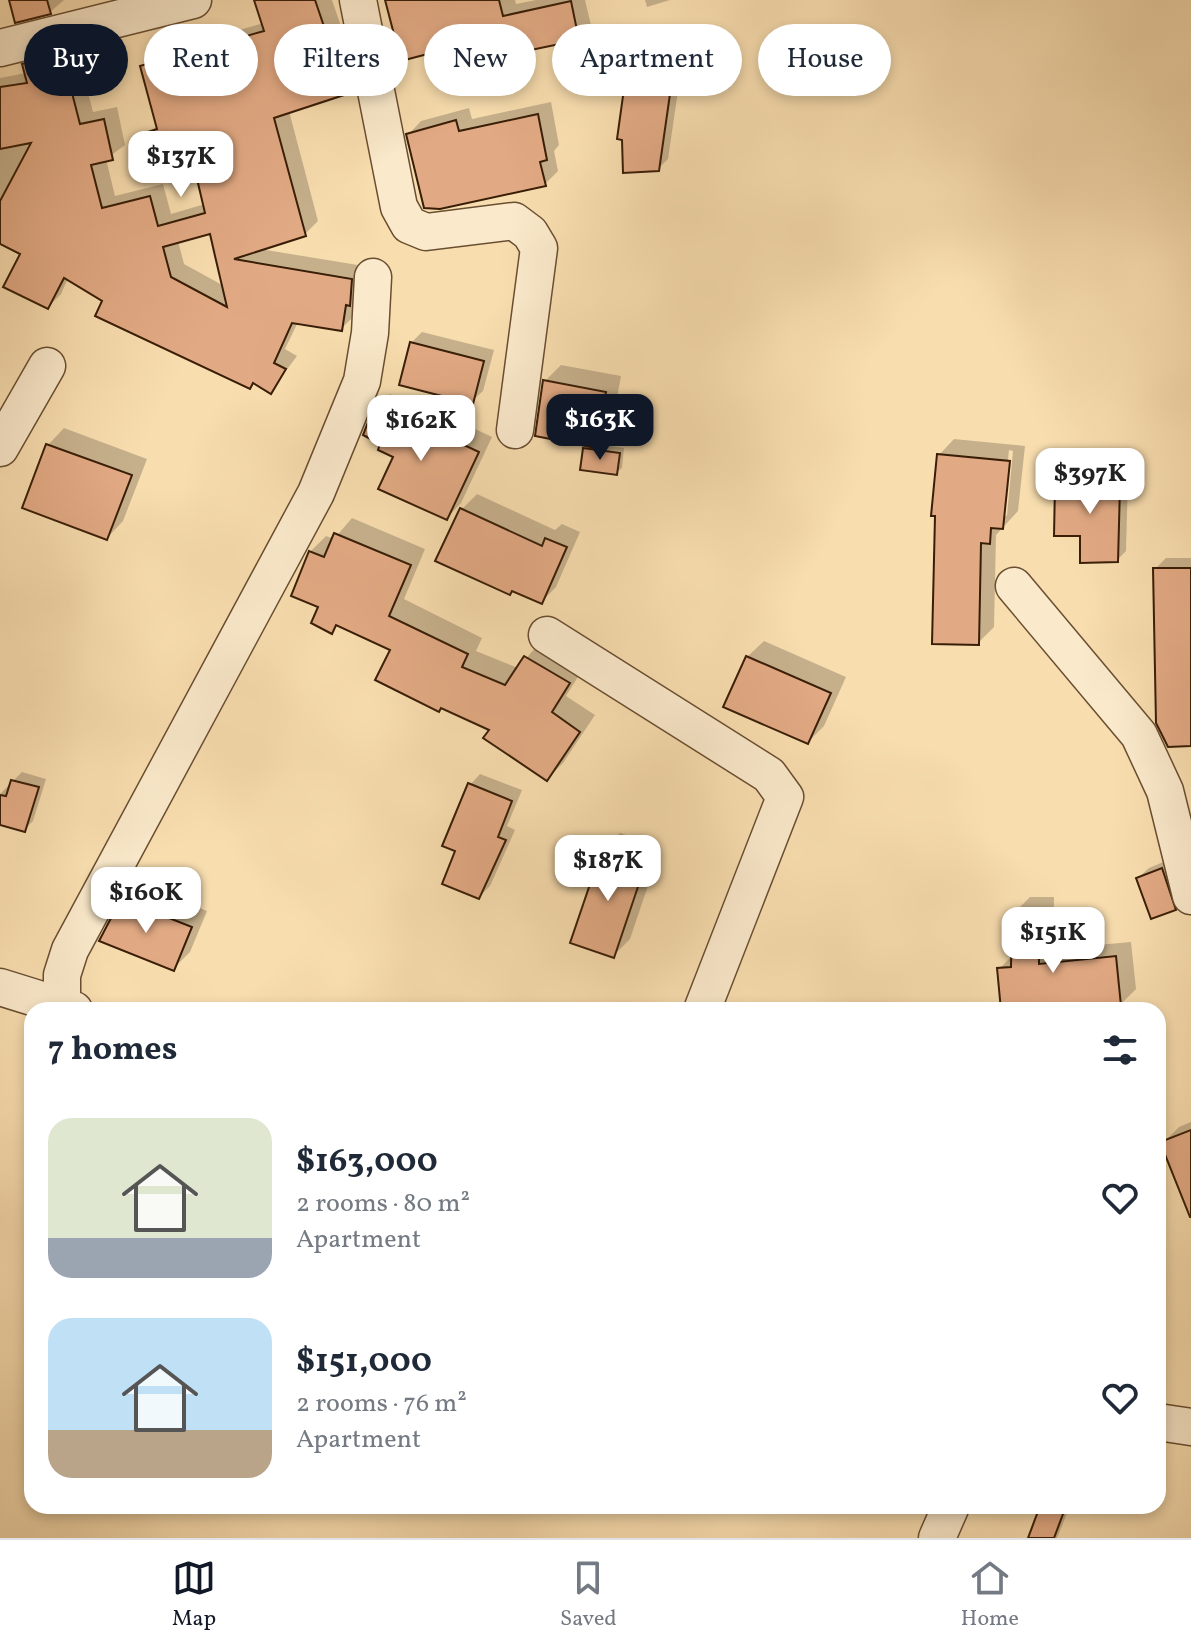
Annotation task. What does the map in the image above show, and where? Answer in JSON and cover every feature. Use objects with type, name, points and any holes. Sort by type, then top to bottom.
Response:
[{"type":"street","points":[[0,48],[193,0]]},
{"type":"street","points":[[358,0],[399,207],[409,225],[426,232],[514,221],[530,233],[539,248],[515,430]]},
{"type":"street","points":[[67,1002],[62,975],[70,950],[316,493],[362,381],[370,333],[373,277]]},
{"type":"street","points":[[0,448],[47,366]]},
{"type":"street","points":[[1014,586],[1139,735],[1165,791],[1191,896]]},
{"type":"street","points":[[547,635],[769,775],[785,797],[705,1002]]},
{"type":"street","points":[[0,987],[49,1002]]},
{"type":"street","points":[[1166,1423],[1191,1427]]},
{"type":"street","points":[[937,1538],[948,1514]]},
{"type":"building","points":[[9,0],[47,0],[51,14],[15,23]]},
{"type":"building","points":[[254,0],[315,0],[323,24],[274,24],[274,96],[341,96],[274,118],[306,236],[234,259],[352,279],[350,306],[346,305],[342,331],[292,323],[274,363],[286,369],[271,394],[253,383],[250,389],[95,316],[102,301],[64,278],[48,309],[3,287],[20,254],[0,244],[0,201],[31,143],[0,149],[0,87],[24,83],[24,96],[73,96],[80,124],[104,119],[113,160],[91,165],[102,208],[150,196],[158,226],[205,213],[194,166],[159,175],[148,132],[157,129],[148,96],[258,96],[258,33],[264,31]],"holes":[[[210,234],[227,307],[171,277],[163,247]]]},
{"type":"building","points":[[385,0],[499,0],[503,16],[571,1],[576,24],[552,24],[552,46],[536,49],[536,24],[424,24],[424,55],[408,59],[408,24],[391,24]]},
{"type":"building","points":[[623,96],[670,96],[659,171],[623,173],[622,140],[617,139]]},
{"type":"building","points":[[538,114],[547,160],[540,162],[546,186],[440,209],[424,208],[406,134],[456,120],[459,131]]},
{"type":"building","points":[[410,342],[484,361],[473,404],[399,385]]},
{"type":"building","points":[[543,380],[606,392],[600,424],[606,425],[601,449],[535,436]]},
{"type":"building","points":[[374,407],[391,415],[392,411],[479,452],[447,520],[378,489],[393,457],[378,450],[380,444],[363,435]]},
{"type":"building","points":[[46,444],[132,475],[107,540],[22,508]]},
{"type":"building","points":[[583,448],[620,453],[617,475],[580,470]]},
{"type":"building","points":[[937,454],[1010,461],[1003,529],[991,528],[990,544],[981,543],[979,645],[932,644],[935,516],[931,516]]},
{"type":"building","points":[[1074,469],[1102,469],[1102,486],[1120,486],[1118,562],[1080,563],[1080,536],[1054,536],[1055,485],[1074,486]]},
{"type":"building","points":[[460,508],[542,546],[545,538],[567,547],[542,604],[512,591],[510,595],[435,561]]},
{"type":"building","points":[[334,533],[411,565],[389,616],[468,654],[462,667],[505,685],[524,656],[570,683],[552,712],[580,732],[547,781],[483,738],[489,730],[441,708],[439,712],[375,680],[390,650],[336,625],[332,634],[311,623],[318,607],[291,596],[309,551],[324,557]]},
{"type":"building","points":[[1153,568],[1191,568],[1191,746],[1168,747],[1156,723]]},
{"type":"building","points":[[746,656],[831,693],[808,744],[723,707]]},
{"type":"building","points":[[11,780],[39,787],[25,832],[0,825],[0,795],[6,796]]},
{"type":"building","points":[[468,783],[512,801],[498,837],[506,840],[479,899],[442,884],[455,851],[442,846]]},
{"type":"building","points":[[602,849],[646,863],[614,958],[570,943]]},
{"type":"building","points":[[1162,868],[1176,910],[1151,919],[1136,878]]},
{"type":"building","points":[[121,899],[192,927],[174,971],[99,941]]},
{"type":"building","points":[[1012,912],[1039,912],[1039,964],[1116,956],[1121,1002],[1000,1002],[997,968],[1011,967]]},
{"type":"building","points":[[1191,1130],[1191,1217],[1166,1157],[1166,1140]]},
{"type":"building","points":[[1037,1514],[1063,1514],[1054,1538],[1028,1538]]}]
